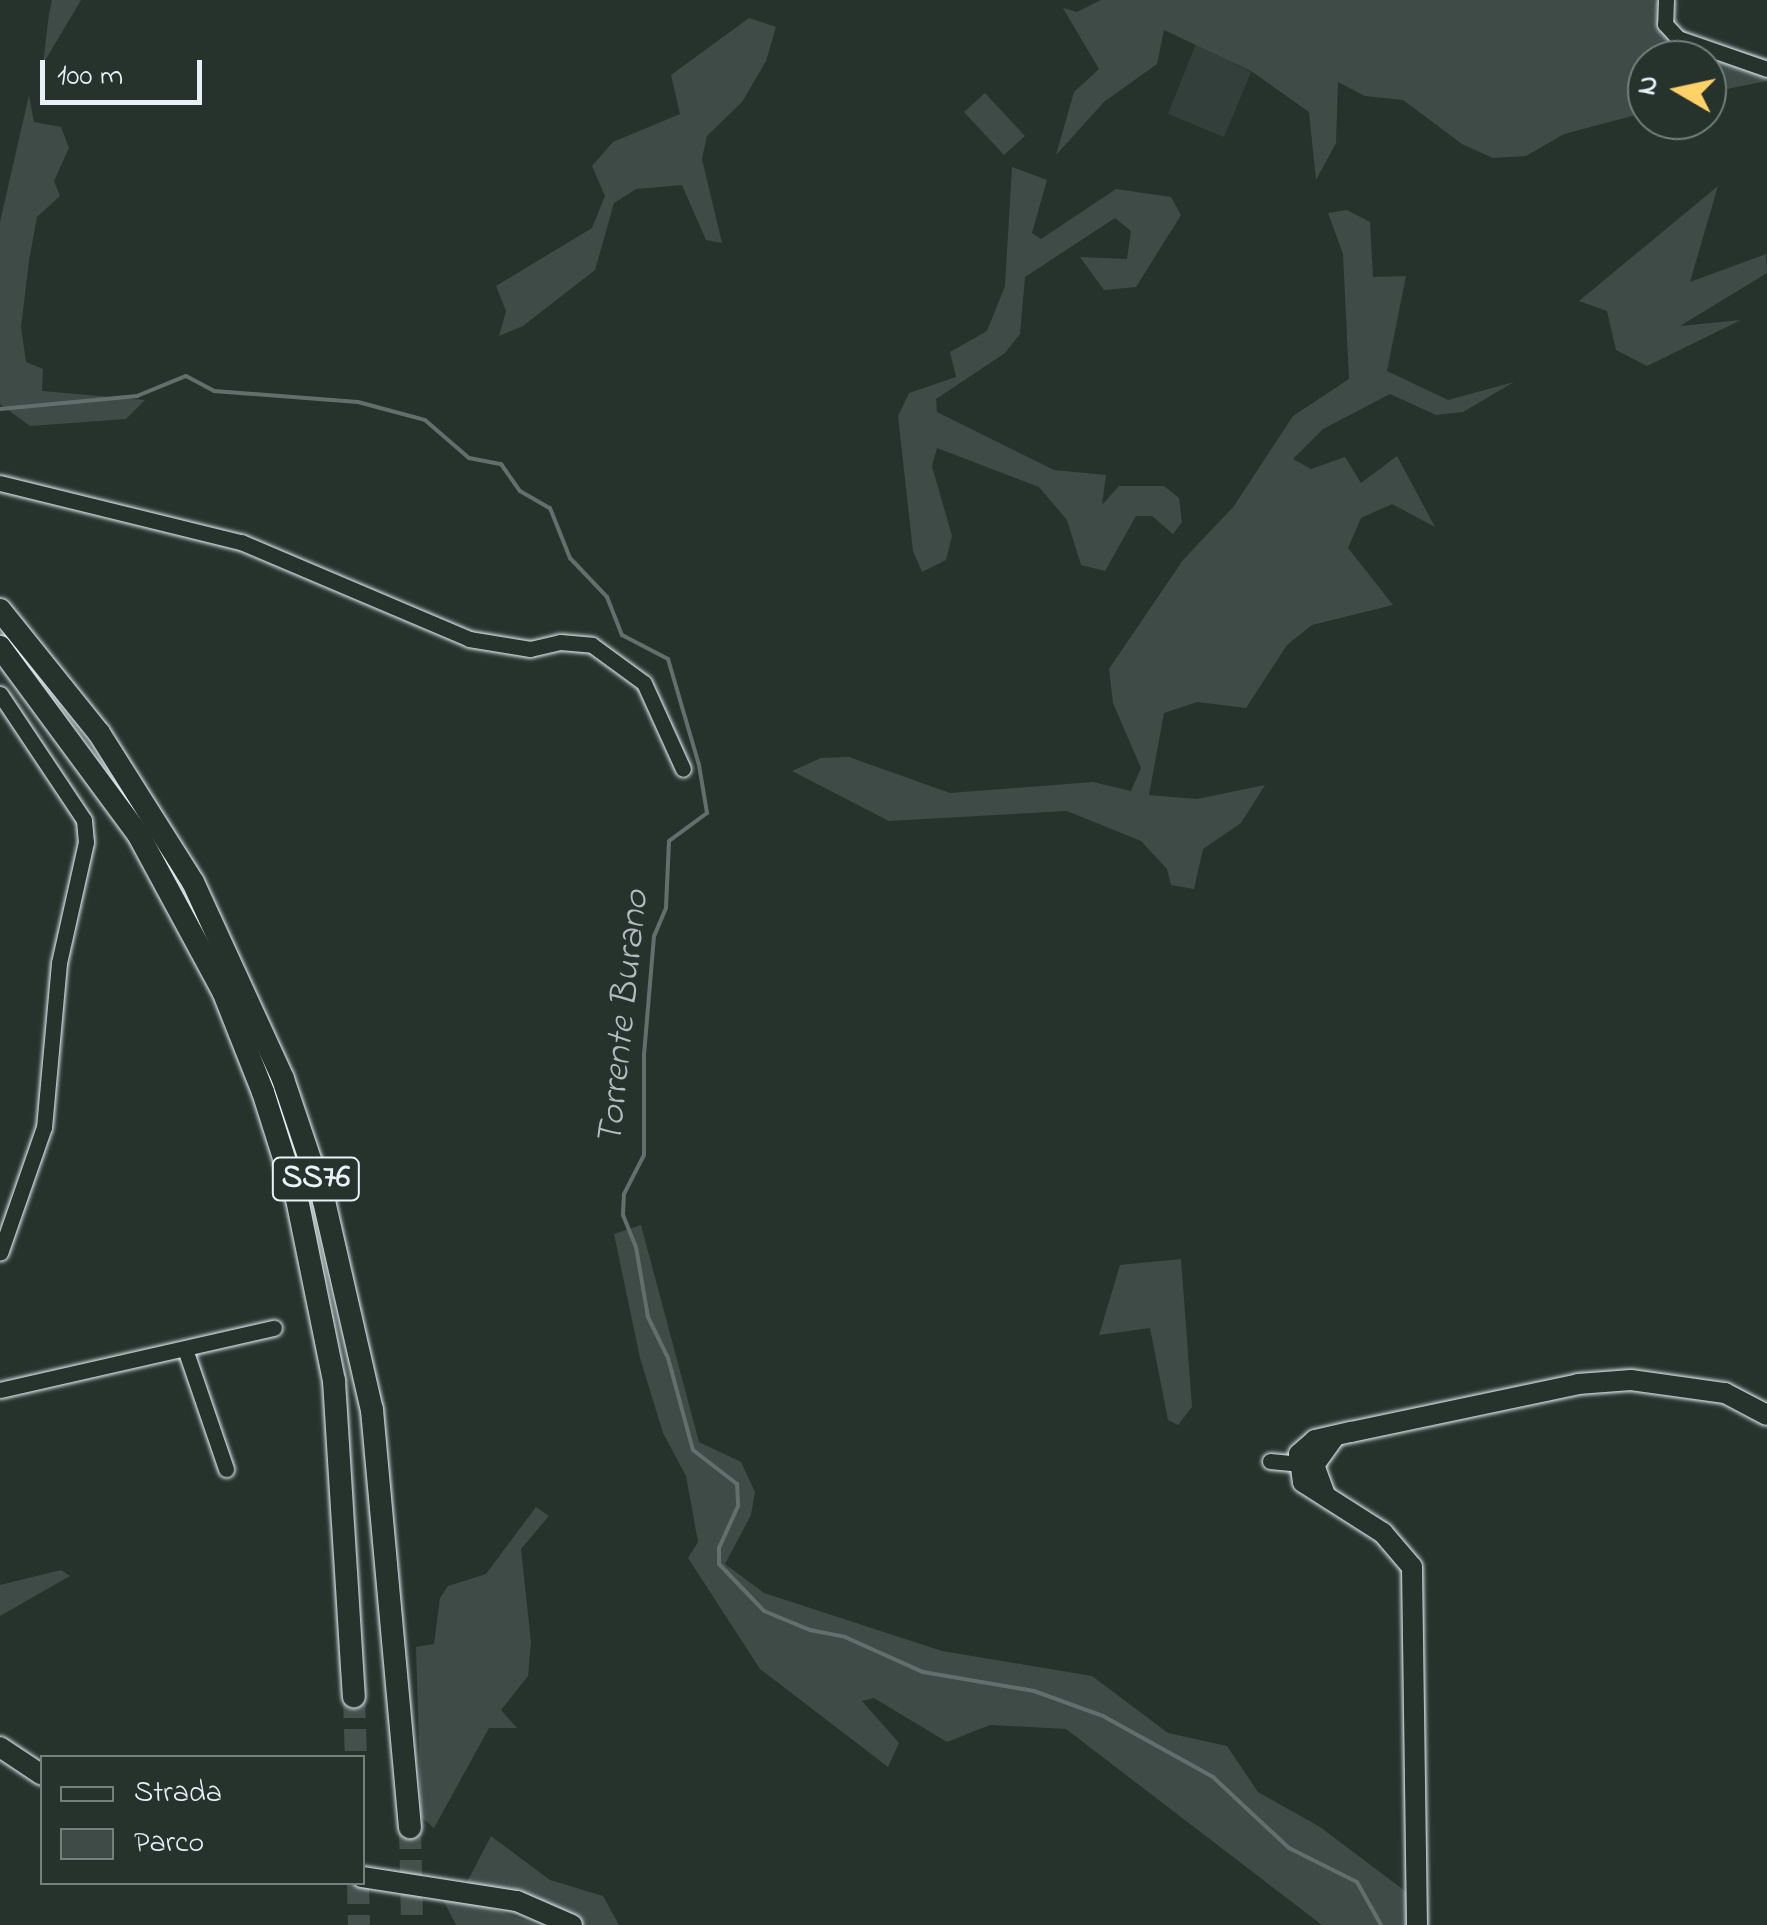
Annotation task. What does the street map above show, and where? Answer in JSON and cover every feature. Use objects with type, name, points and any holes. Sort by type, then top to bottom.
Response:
[{"type":"highway","name":"SS76","points":[[0,610],[108,745],[193,882],[284,1079],[324,1201],[372,1410],[410,1827]]},
{"type":"highway","name":"SS76","points":[[0,647],[80,746],[138,834],[223,991],[263,1092],[297,1199],[334,1381],[354,1696]]},
{"type":"main road","points":[[1417,1925],[1417,1590],[1406,1555],[1303,1482],[1304,1446],[1578,1384],[1631,1380],[1725,1394],[1767,1415]]},
{"type":"main road","points":[[0,1747],[40,1774]]},
{"type":"main road","points":[[365,1877],[517,1901],[572,1925]]},
{"type":"street","points":[[1666,0],[1666,24],[1678,38],[1767,70]]},
{"type":"street","points":[[0,483],[241,542],[469,639],[530,648],[560,642],[592,645],[644,683],[683,769]]},
{"type":"street","points":[[0,694],[84,820],[86,842],[59,963],[44,1127],[0,1253]]},
{"type":"street","points":[[0,1390],[274,1328]]},
{"type":"street","points":[[185,1349],[226,1469]]},
{"type":"street","points":[[1270,1461],[1306,1465]]},
{"type":"shaded area","points":[[1196,44],[1251,72],[1224,137],[1168,114]]},
{"type":"green space","points":[[52,0],[81,0],[43,64],[49,14]]},
{"type":"green space","points":[[1101,0],[1662,0],[1659,17],[1703,40],[1627,40],[1627,117],[1564,134],[1526,156],[1493,158],[1462,144],[1403,100],[1365,96],[1338,82],[1336,143],[1316,180],[1309,112],[1251,71],[1164,30],[1157,64],[1104,102],[1056,155],[1074,92],[1099,69],[1063,8],[1077,12]]},
{"type":"green space","points":[[749,18],[776,27],[766,61],[742,102],[707,136],[702,159],[722,243],[706,240],[682,185],[636,189],[614,203],[595,270],[523,326],[499,336],[506,311],[496,286],[592,228],[605,196],[592,166],[613,142],[680,114],[671,75]]},
{"type":"green space","points":[[1727,47],[1767,58],[1767,81],[1727,89]]},
{"type":"green space","points":[[985,93],[1025,136],[1004,155],[964,112]]},
{"type":"green space","points":[[29,95],[34,122],[61,127],[69,148],[54,181],[60,196],[37,217],[21,327],[26,362],[43,369],[42,391],[145,400],[126,419],[30,426],[0,404],[0,222]]},
{"type":"green space","points":[[1012,167],[1047,180],[1032,233],[1041,239],[1116,189],[1171,197],[1181,215],[1136,287],[1104,290],[1080,257],[1127,259],[1131,231],[1115,218],[1025,277],[1020,334],[1005,353],[936,399],[937,412],[1054,470],[1106,475],[1102,505],[1119,486],[1164,486],[1179,498],[1182,522],[1173,534],[1152,516],[1136,516],[1105,571],[1081,565],[1067,520],[1039,487],[937,448],[932,466],[952,536],[946,560],[922,572],[913,551],[898,416],[909,393],[956,377],[950,352],[987,331],[1005,286]]},
{"type":"green space","points":[[1718,186],[1690,282],[1766,254],[1767,273],[1680,326],[1741,320],[1647,366],[1616,350],[1607,311],[1579,301]]},
{"type":"green space","points":[[1347,210],[1370,222],[1373,277],[1406,276],[1387,371],[1448,400],[1514,382],[1463,412],[1436,415],[1390,394],[1323,429],[1293,459],[1311,469],[1345,457],[1361,483],[1397,456],[1435,527],[1392,504],[1361,518],[1348,548],[1393,605],[1312,625],[1287,645],[1246,708],[1197,702],[1164,713],[1149,795],[1197,799],[1265,785],[1241,823],[1203,849],[1194,889],[1171,885],[1167,869],[1141,841],[1067,811],[889,821],[792,771],[821,758],[849,757],[950,793],[1093,782],[1131,791],[1141,768],[1113,703],[1109,669],[1183,560],[1234,506],[1293,416],[1349,379],[1343,254],[1328,213]]},
{"type":"green space","points":[[641,1225],[699,1442],[741,1462],[755,1492],[751,1515],[725,1564],[764,1593],[942,1651],[1092,1676],[1168,1733],[1227,1746],[1258,1792],[1320,1827],[1409,1894],[1408,1925],[1322,1925],[1066,1729],[990,1725],[947,1742],[874,1698],[862,1701],[899,1743],[888,1767],[760,1669],[688,1558],[698,1542],[686,1476],[663,1433],[640,1358],[614,1234]]},
{"type":"green space","points":[[1181,1259],[1192,1407],[1178,1425],[1168,1420],[1150,1328],[1099,1335],[1120,1265]]},
{"type":"green space","points":[[536,1507],[549,1516],[521,1549],[531,1642],[528,1676],[501,1710],[517,1728],[489,1728],[434,1828],[421,1817],[416,1647],[434,1644],[440,1598],[448,1586],[486,1574]]},
{"type":"green space","points":[[61,1570],[70,1576],[0,1616],[0,1585]]},
{"type":"green space","points":[[491,1836],[550,1880],[603,1896],[619,1925],[581,1925],[466,1884]]},
{"type":"green space","points":[[441,1896],[468,1900],[538,1925],[456,1925]]},
{"type":"waterway","name":"Torrente Burano","points":[[0,409],[137,396],[186,376],[214,391],[358,402],[425,420],[469,458],[501,464],[520,491],[550,508],[570,558],[607,597],[622,635],[668,659],[699,765],[707,813],[669,841],[666,908],[654,936],[644,1054],[644,1155],[624,1194],[623,1215],[636,1247],[648,1317],[668,1358],[693,1450],[737,1484],[738,1506],[719,1548],[719,1564],[764,1611],[810,1630],[845,1637],[923,1672],[1034,1691],[1103,1716],[1213,1777],[1289,1848],[1357,1882],[1381,1925]]},
{"type":"tunnel","points":[[354,1696],[356,1755]]},
{"type":"tunnel","points":[[410,1827],[412,1925]]},
{"type":"tunnel","points":[[358,1885],[359,1925]]}]
